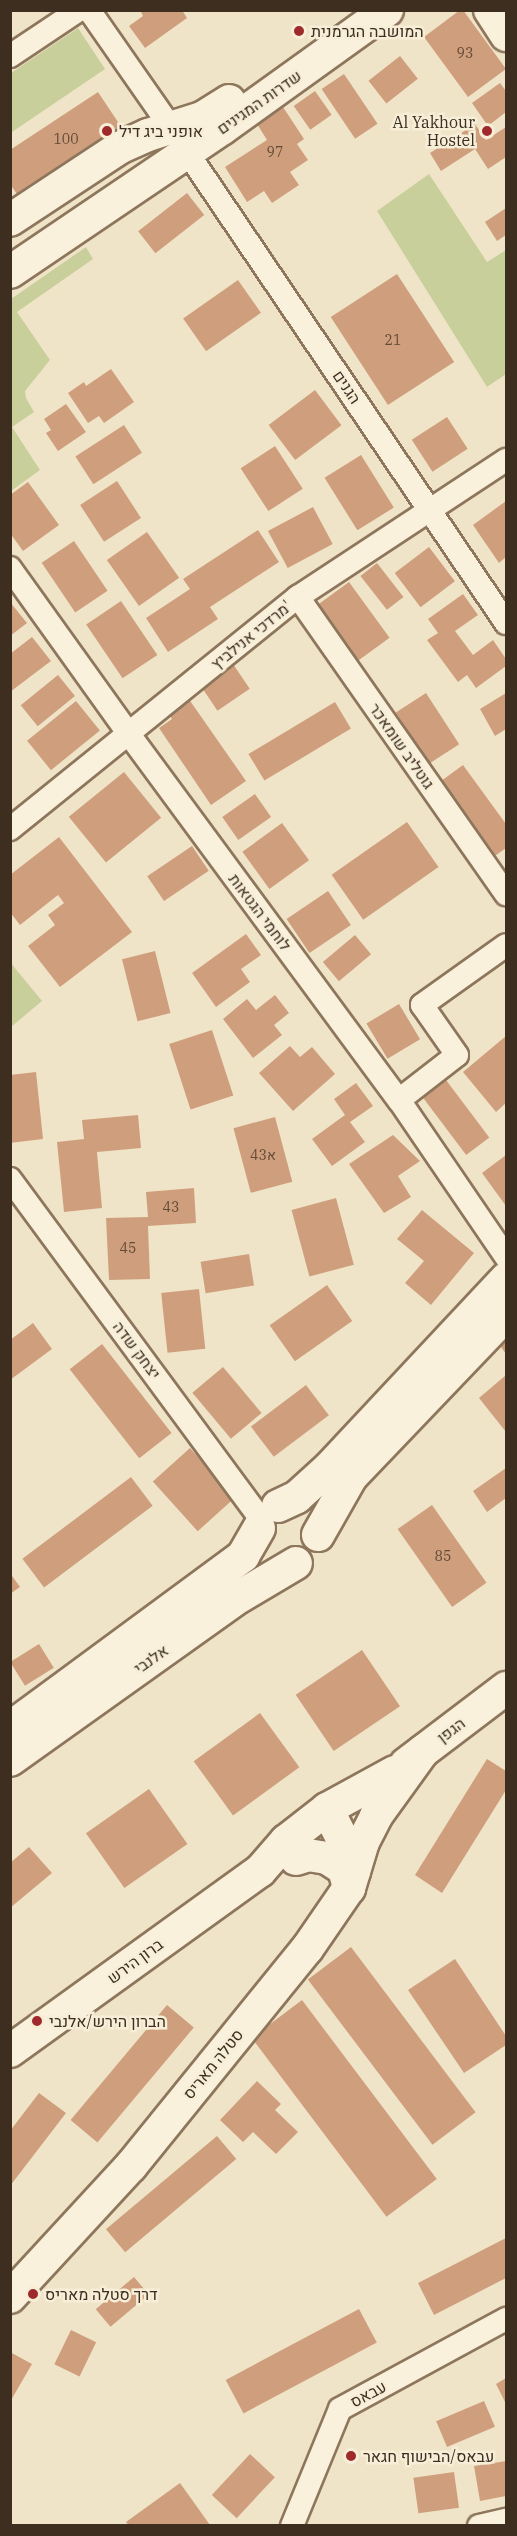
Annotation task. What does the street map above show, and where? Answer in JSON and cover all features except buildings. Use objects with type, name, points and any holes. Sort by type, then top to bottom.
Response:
[{"type":"street","points":[[10,56],[80,10]]},
{"type":"street","name":"הגנים","points":[[89,10],[180,140],[507,623]]},
{"type":"street","name":"שדרות המגינים","points":[[10,272],[180,140],[212,112],[353,10]]},
{"type":"street","name":"שדרות המגינים","points":[[10,220],[118,148],[148,135],[180,140],[387,10]]},
{"type":"street","points":[[490,10],[507,35]]},
{"type":"street","name":"מרדכי אנילביץ'","points":[[10,829],[298,597],[507,460]]},
{"type":"street","name":"לוחמי הגטאות","points":[[10,568],[128,733],[399,1100],[507,1257]]},
{"type":"street","name":"גוטליב שומאכר","points":[[298,597],[507,894]]},
{"type":"street","points":[[399,1100],[457,1055],[422,1005],[507,945]]},
{"type":"street","name":"יצחק שדה","points":[[10,1179],[266,1518]]},
{"type":"street","name":"אלנבי","points":[[10,1728],[243,1556],[266,1518],[297,1497],[330,1467],[507,1279]]},
{"type":"street","name":"אלנבי","points":[[10,1760],[226,1606],[311,1553],[318,1535],[351,1477],[506,1315]]},
{"type":"street","points":[[296,1563],[286,1564],[268,1557],[259,1542],[266,1518],[290,1504],[304,1509],[312,1516],[318,1535]]},
{"type":"street","name":"הגפן","points":[[333,1819],[507,1688]]},
{"type":"street","name":"סטלה מאריס","points":[[10,2297],[130,2166],[307,1949],[352,1880],[368,1830],[423,1751]]},
{"type":"street","points":[[333,1819],[350,1854],[352,1880]]},
{"type":"street","name":"ברון הירש","points":[[260,1871],[296,1859],[333,1819]]},
{"type":"street","name":"ברון הירש","points":[[10,2051],[260,1871],[286,1841],[333,1819]]},
{"type":"street","points":[[296,1859],[308,1855],[327,1858],[344,1869],[352,1880]]},
{"type":"street","name":"עבאס","points":[[292,2526],[340,2409],[507,2319]]},
{"type":"street","points":[[479,2526],[507,2520]]},
{"type":"green space","points":[[78,28],[105,69],[12,132],[11,73]]},
{"type":"green space","points":[[429,174],[487,262],[506,250],[506,374],[487,387],[377,211]]},
{"type":"green space","points":[[86,247],[93,259],[17,312],[50,360],[25,391],[26,398],[34,412],[12,427],[40,470],[11,491],[11,299]]},
{"type":"green space","points":[[10,962],[42,1001],[11,1027],[10,1027]]},
{"type":"place","name":"המושבה הגרמנית","points":[[299,31]]},
{"type":"place","name":"אופני ביג דיל","points":[[107,131]]},
{"type":"place","name":"Al Yakhour Hostel","points":[[487,131]]},
{"type":"place","name":"הברון הירש/אלנבי","points":[[37,2021]]},
{"type":"place","name":"דרך סטלה מאריס","points":[[33,2294]]},
{"type":"place","name":"עבאס/הבישוף חגאר","points":[[351,2456]]}]
